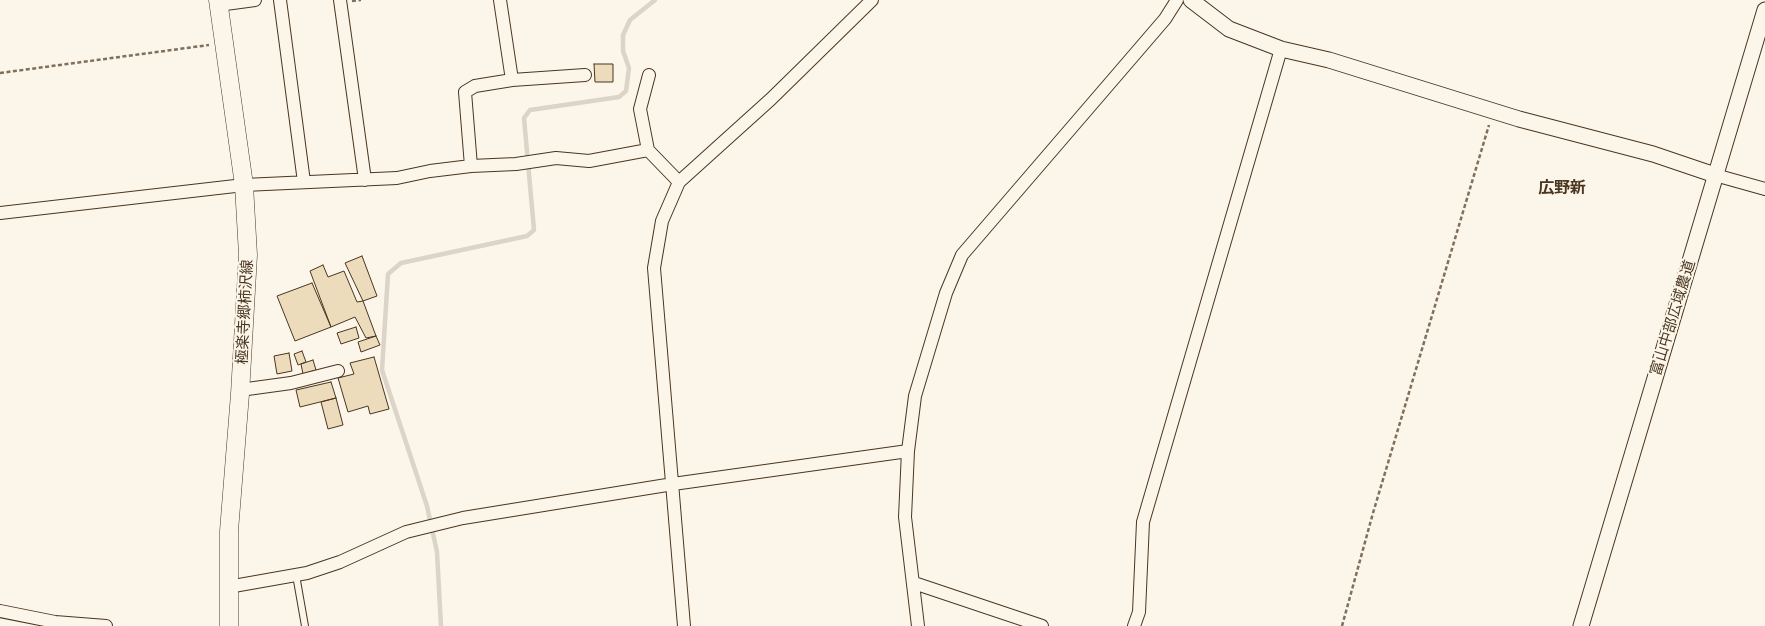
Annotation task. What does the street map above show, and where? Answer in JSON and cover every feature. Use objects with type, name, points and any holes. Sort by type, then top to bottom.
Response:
[{"type":"main road","name":"極楽寺郷柿沢線","points":[[218,2],[244,185],[248,255],[229,531],[228,626]]},
{"type":"street","points":[[218,2],[255,0]]},
{"type":"street","points":[[280,0],[304,182]]},
{"type":"street","points":[[340,0],[366,180]]},
{"type":"street","points":[[500,0],[512,80]]},
{"type":"street","points":[[684,626],[654,268],[662,221],[679,182],[771,99],[872,0]]},
{"type":"street","points":[[918,626],[905,517],[908,451],[915,396],[946,293],[962,255],[1165,19],[1177,0]]},
{"type":"street","points":[[1191,0],[1229,29],[1281,49],[1329,60],[1493,111],[1652,154],[1765,189]]},
{"type":"street","name":"富山中部広域農道","points":[[1581,626],[1765,10]]},
{"type":"street","points":[[1134,626],[1139,612],[1143,522],[1281,49]]},
{"type":"street","points":[[471,166],[465,92],[475,86],[512,80],[586,75]]},
{"type":"street","points":[[649,75],[640,109],[648,150],[679,182]]},
{"type":"street","points":[[0,213],[244,185],[397,178],[430,171],[471,166],[516,164],[556,158],[589,162],[648,150]]},
{"type":"street","points":[[240,390],[290,383],[338,371]]},
{"type":"street","points":[[228,587],[296,575],[340,562],[406,532],[463,518],[673,484],[908,451]]},
{"type":"street","points":[[914,583],[1042,626]]},
{"type":"street","points":[[0,611],[55,622],[106,626]]},
{"type":"lane","points":[[296,575],[305,626]]},
{"type":"path","points":[[0,73],[224,43]]},
{"type":"path","points":[[1342,626],[1373,513],[1493,111]]},
{"type":"building","points":[[594,64],[613,64],[613,82],[595,82]]},
{"type":"building","points":[[362,256],[377,296],[363,301],[345,263]]},
{"type":"building","points":[[323,265],[328,277],[344,271],[357,302],[363,301],[376,336],[366,338],[355,317],[331,327],[310,271]]},
{"type":"building","points":[[312,283],[331,327],[295,341],[277,296]]},
{"type":"building","points":[[356,327],[359,338],[341,344],[337,333]]},
{"type":"building","points":[[376,336],[380,345],[361,352],[358,342]]},
{"type":"building","points":[[302,351],[306,362],[298,365],[294,354]]},
{"type":"building","points":[[289,353],[292,371],[277,374],[274,356]]},
{"type":"building","points":[[374,357],[389,409],[370,414],[368,406],[348,412],[338,378],[354,374],[350,363]]},
{"type":"building","points":[[313,360],[316,370],[303,374],[301,364]]},
{"type":"building","points":[[331,382],[336,398],[300,407],[296,390]]},
{"type":"building","points":[[336,398],[343,425],[328,429],[321,402]]},
{"type":"waterway","points":[[441,626],[437,552],[427,506],[382,370],[388,274],[401,263],[527,236],[534,230],[524,118],[530,110],[619,97],[626,91],[629,68],[623,51],[623,35],[630,20],[655,0]]},
{"type":"district","name":"広野新","points":[[1562,188]]}]
